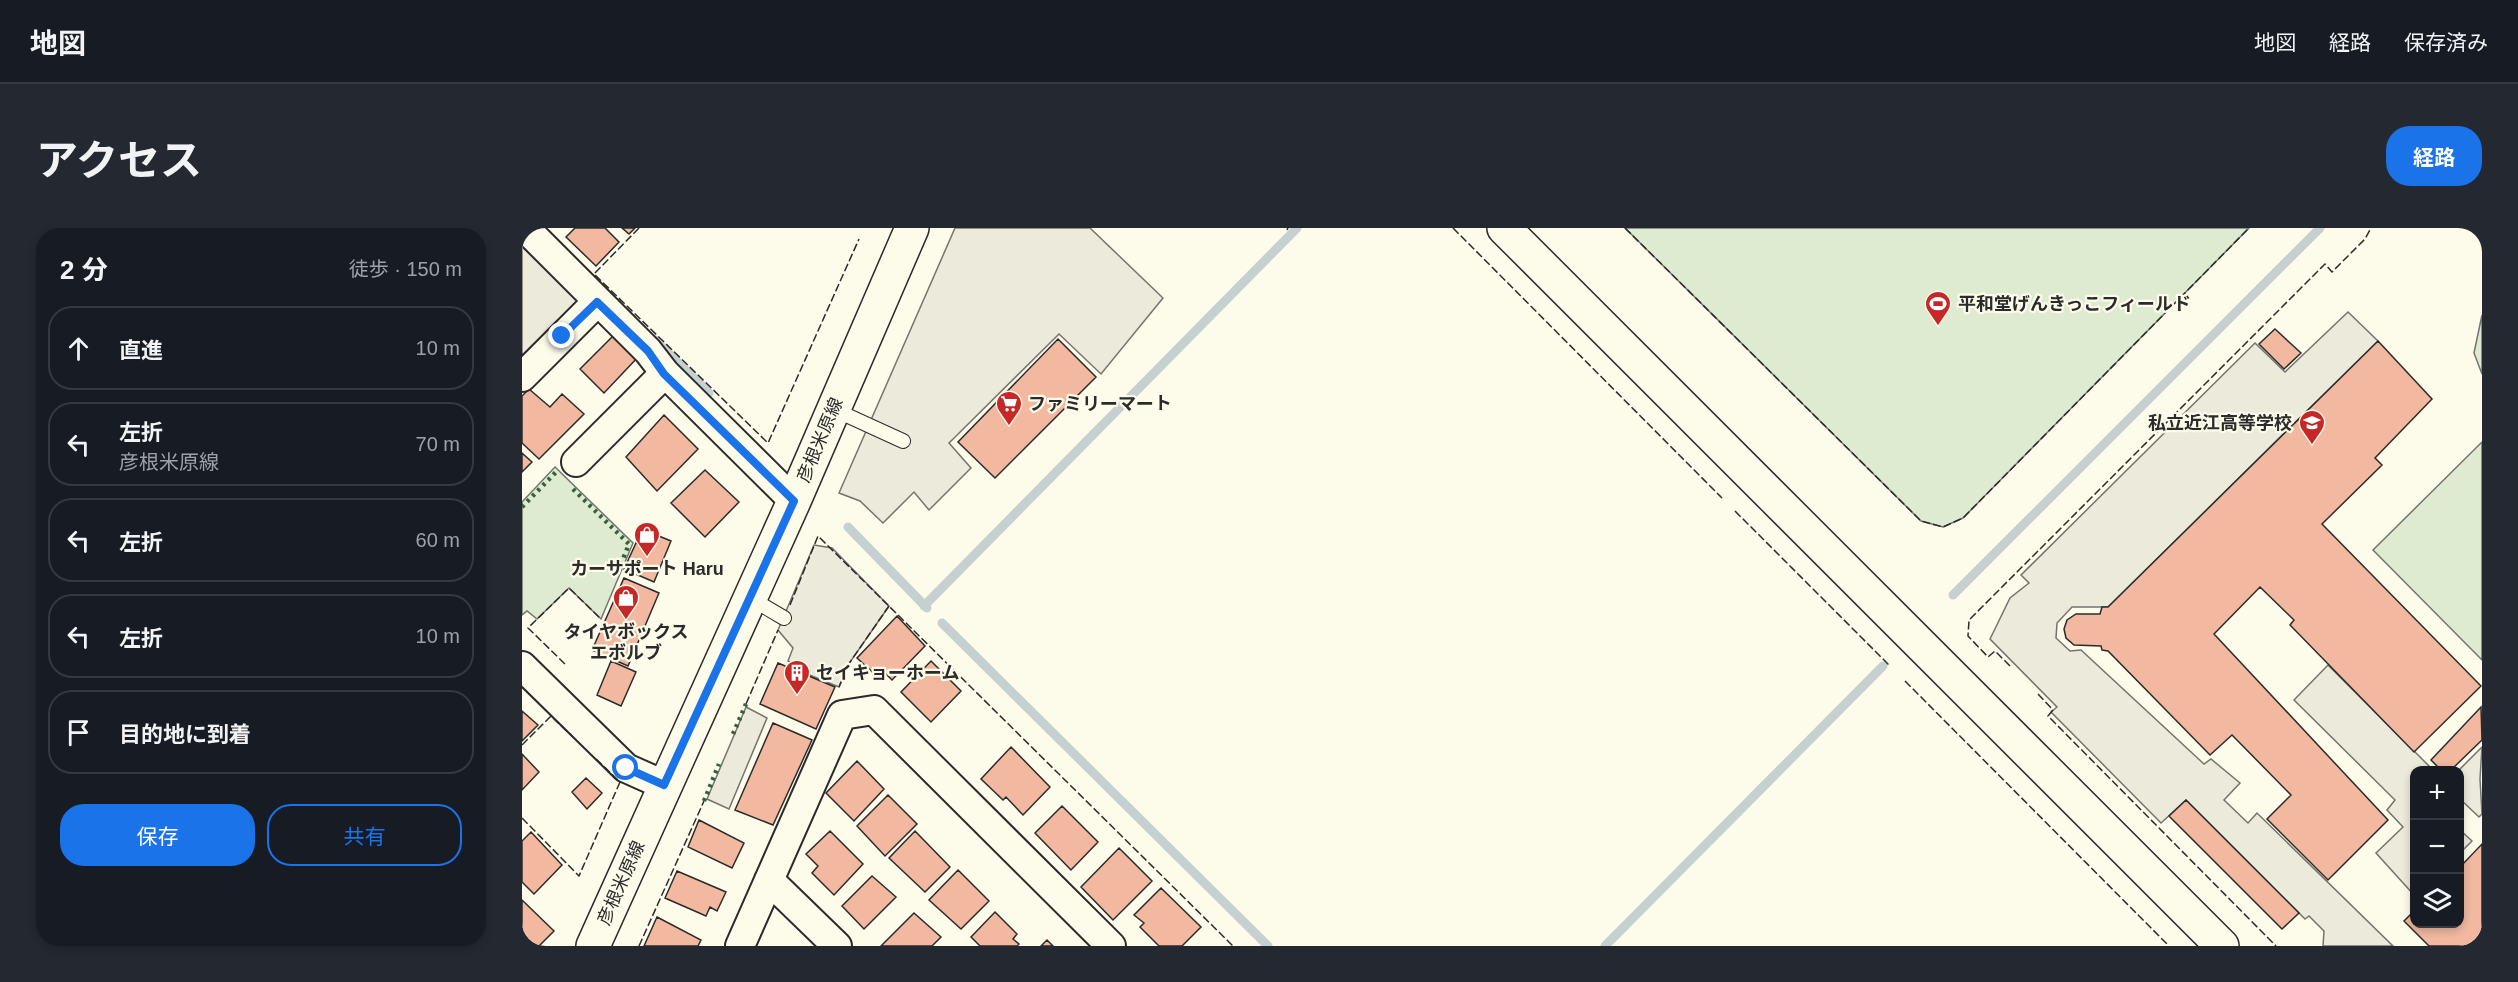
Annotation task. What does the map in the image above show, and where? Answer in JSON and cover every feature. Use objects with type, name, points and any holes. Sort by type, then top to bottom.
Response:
[{"type":"street","points":[[525,228],[648,351],[664,374],[794,501]]},
{"type":"street","name":"彦根米原線","points":[[593,946],[794,501],[912,228]]},
{"type":"street","points":[[1504,228],[2222,946]]},
{"type":"street","points":[[522,377],[597,302]]},
{"type":"street","points":[[576,462],[664,374]]},
{"type":"street","points":[[522,666],[626,768],[664,785]]},
{"type":"street","points":[[740,946],[842,716],[874,710],[1111,946]]},
{"type":"street","points":[[769,880],[837,946]]},
{"type":"lane","points":[[834,410],[903,441]]},
{"type":"lane","points":[[750,598],[784,618]]},
{"type":"green space","name":"平和堂げんきっこフィールド","points":[[1625,228],[2249,228],[1963,518],[1943,527],[1921,521]]},
{"type":"green space","points":[[2482,315],[2482,374],[2474,353]]},
{"type":"green space","points":[[2482,442],[2482,660],[2373,550]]},
{"type":"green space","points":[[555,467],[633,543],[601,619],[569,588],[537,619],[527,611],[522,615],[522,502]]},
{"type":"shaded area","points":[[955,228],[1090,228],[1163,298],[1101,374],[1059,334],[949,443],[971,468],[929,510],[914,492],[883,523],[860,501],[839,493]]},
{"type":"shaded area","points":[[522,244],[581,301],[528,358],[522,353]]},
{"type":"shaded area","points":[[2348,312],[2378,341],[2108,607],[2072,607],[2057,623],[2056,638],[2070,651],[2081,650],[2204,764],[2211,759],[2240,783],[2224,800],[2248,823],[2257,813],[2393,946],[2323,946],[2324,931],[2309,916],[2305,919],[2186,800],[2161,823],[2051,712],[2057,707],[1990,639],[2010,598],[2029,583],[2021,575],[2255,343],[2285,372]]},
{"type":"shaded area","points":[[814,545],[832,548],[889,606],[848,665],[839,687],[802,672],[803,667],[788,661],[793,648],[778,630]]},
{"type":"shaded area","points":[[2328,665],[2429,766],[2410,766],[2410,891],[2376,853],[2403,827],[2387,810],[2395,800],[2294,700]]},
{"type":"shaded area","points":[[746,707],[767,718],[729,809],[707,799]]},
{"type":"shaded area","points":[[2482,747],[2480,779],[2482,814],[2479,817],[2464,803],[2463,766]]},
{"type":"shaded area","points":[[2464,834],[2472,841],[2464,849]]},
{"type":"building","points":[[575,228],[605,228],[619,242],[596,266],[566,237]]},
{"type":"building","points":[[622,228],[635,228],[629,234]]},
{"type":"building","points":[[2275,329],[2301,353],[2284,369],[2259,344]]},
{"type":"building","points":[[616,333],[639,356],[604,393],[580,369]]},
{"type":"building","points":[[1058,339],[1096,377],[995,478],[958,442]]},
{"type":"building","points":[[2378,341],[2432,399],[2375,458],[2382,465],[2322,524],[2481,686],[2414,752],[2290,625],[2294,620],[2260,587],[2214,634],[2388,820],[2328,880],[2267,819],[2291,795],[2232,735],[2210,755],[2108,651],[2102,650],[2101,646],[2074,645],[2066,638],[2064,629],[2067,620],[2076,614],[2100,614],[2102,607],[2108,607]]},
{"type":"building","points":[[529,389],[550,407],[562,394],[584,414],[539,459],[522,443],[522,396]]},
{"type":"building","points":[[664,415],[698,449],[657,491],[626,457]]},
{"type":"building","points":[[522,453],[532,462],[522,472]]},
{"type":"building","points":[[705,470],[739,502],[705,537],[671,503]]},
{"type":"building","name":"カーサポート Haru","points":[[649,532],[671,541],[654,582],[624,569],[636,543],[644,546]]},
{"type":"building","name":"タイヤボックス エボルブ","points":[[624,578],[659,593],[628,666],[592,650]]},
{"type":"building","points":[[897,616],[925,646],[892,680],[886,674],[880,679],[857,658]]},
{"type":"building","points":[[611,661],[636,672],[621,706],[597,695]]},
{"type":"building","points":[[931,661],[961,691],[931,722],[901,692]]},
{"type":"building","name":"セイキョーホーム","points":[[778,663],[835,687],[816,729],[760,704]]},
{"type":"building","points":[[2481,707],[2482,740],[2455,766],[2437,766],[2431,760]]},
{"type":"building","points":[[522,711],[538,725],[522,741]]},
{"type":"building","points":[[773,723],[812,740],[773,825],[735,810]]},
{"type":"building","points":[[1011,747],[1050,787],[1023,815],[1006,797],[1003,800],[981,779]]},
{"type":"building","points":[[522,754],[539,772],[522,790]]},
{"type":"building","points":[[857,761],[884,789],[854,821],[826,793]]},
{"type":"building","points":[[586,778],[602,793],[587,809],[572,792]]},
{"type":"building","points":[[888,795],[917,824],[885,856],[857,826]]},
{"type":"building","points":[[2186,800],[2299,913],[2282,929],[2169,816]]},
{"type":"building","points":[[1062,806],[1098,842],[1071,870],[1035,833]]},
{"type":"building","points":[[699,820],[744,843],[732,868],[688,847]]},
{"type":"building","points":[[830,831],[863,864],[834,895],[812,873],[818,866],[806,854]]},
{"type":"building","points":[[915,831],[950,867],[925,892],[889,858]]},
{"type":"building","points":[[531,832],[562,865],[534,894],[522,882],[522,841]]},
{"type":"building","points":[[2482,844],[2482,946],[2429,946],[2411,928],[2464,928],[2464,863]]},
{"type":"building","points":[[1119,848],[1152,881],[1113,920],[1081,887]]},
{"type":"building","points":[[958,870],[989,901],[961,929],[929,900]]},
{"type":"building","points":[[677,871],[726,892],[717,911],[710,907],[706,916],[665,898]]},
{"type":"building","points":[[872,876],[896,897],[864,929],[842,906]]},
{"type":"building","points":[[1161,888],[1201,927],[1182,946],[1159,946],[1140,927],[1144,923],[1134,915]]},
{"type":"building","points":[[522,900],[554,931],[539,946],[522,946]]},
{"type":"building","points":[[995,912],[1017,934],[1013,939],[1019,944],[1017,946],[980,946],[971,937]]},
{"type":"building","points":[[914,913],[941,937],[932,946],[881,946]]},
{"type":"building","points":[[2410,915],[2410,927],[2404,921]]},
{"type":"building","points":[[657,917],[701,940],[698,946],[644,946]]},
{"type":"building","points":[[1047,940],[1053,946],[1041,946]]},
{"type":"waterway","points":[[924,606],[1297,228]]},
{"type":"waterway","points":[[1953,595],[2320,228]]},
{"type":"waterway","points":[[655,340],[709,393]]},
{"type":"waterway","points":[[848,527],[927,608]]},
{"type":"waterway","points":[[942,623],[1268,946]]},
{"type":"waterway","points":[[1605,946],[1883,666]]},
{"type":"hedge","points":[[522,507],[556,472]]},
{"type":"hedge","points":[[573,489],[629,544],[619,569]]},
{"type":"hedge","points":[[733,734],[746,704]]},
{"type":"hedge","points":[[704,801],[719,764]]},
{"type":"fence","points":[[639,228],[594,274],[768,443],[859,239]]},
{"type":"fence","points":[[1453,228],[1722,498]]},
{"type":"fence","points":[[1625,228],[1921,521],[1943,527],[1963,518],[2249,228]]},
{"type":"fence","points":[[2010,666],[1995,651],[1988,657],[1968,636],[1969,620],[2325,264],[2332,272],[2365,239],[2371,228]]},
{"type":"fence","points":[[1735,511],[1890,666]]},
{"type":"fence","points":[[790,605],[818,536],[1233,946]]},
{"type":"fence","points":[[565,664],[528,628],[569,588],[601,619]]},
{"type":"fence","points":[[839,687],[848,665],[889,606]]},
{"type":"fence","points":[[746,704],[778,630]]},
{"type":"fence","points":[[1905,681],[2169,946]]},
{"type":"fence","points":[[2038,694],[2053,710],[2048,716],[2276,946]]},
{"type":"fence","points":[[522,745],[551,716],[573,737]]},
{"type":"fence","points":[[522,818],[579,876],[620,782],[594,757]]},
{"type":"fence","points":[[639,946],[704,801]]},
{"type":"place","name":"平和堂げんきっこフィールド","points":[[1938,327]]},
{"type":"place","name":"ファミリーマート","points":[[1009,427]]},
{"type":"place","name":"私立近江高等学校","points":[[2312,446]]},
{"type":"place","name":"カーサポート Haru","points":[[647,558]]},
{"type":"place","name":"タイヤボックス エボルブ","points":[[626,621]]},
{"type":"place","name":"セイキョーホーム","points":[[797,696]]},
{"type":"route","points":[[562,336],[597,302],[648,351],[664,374],[794,501],[664,785],[626,768]]}]
